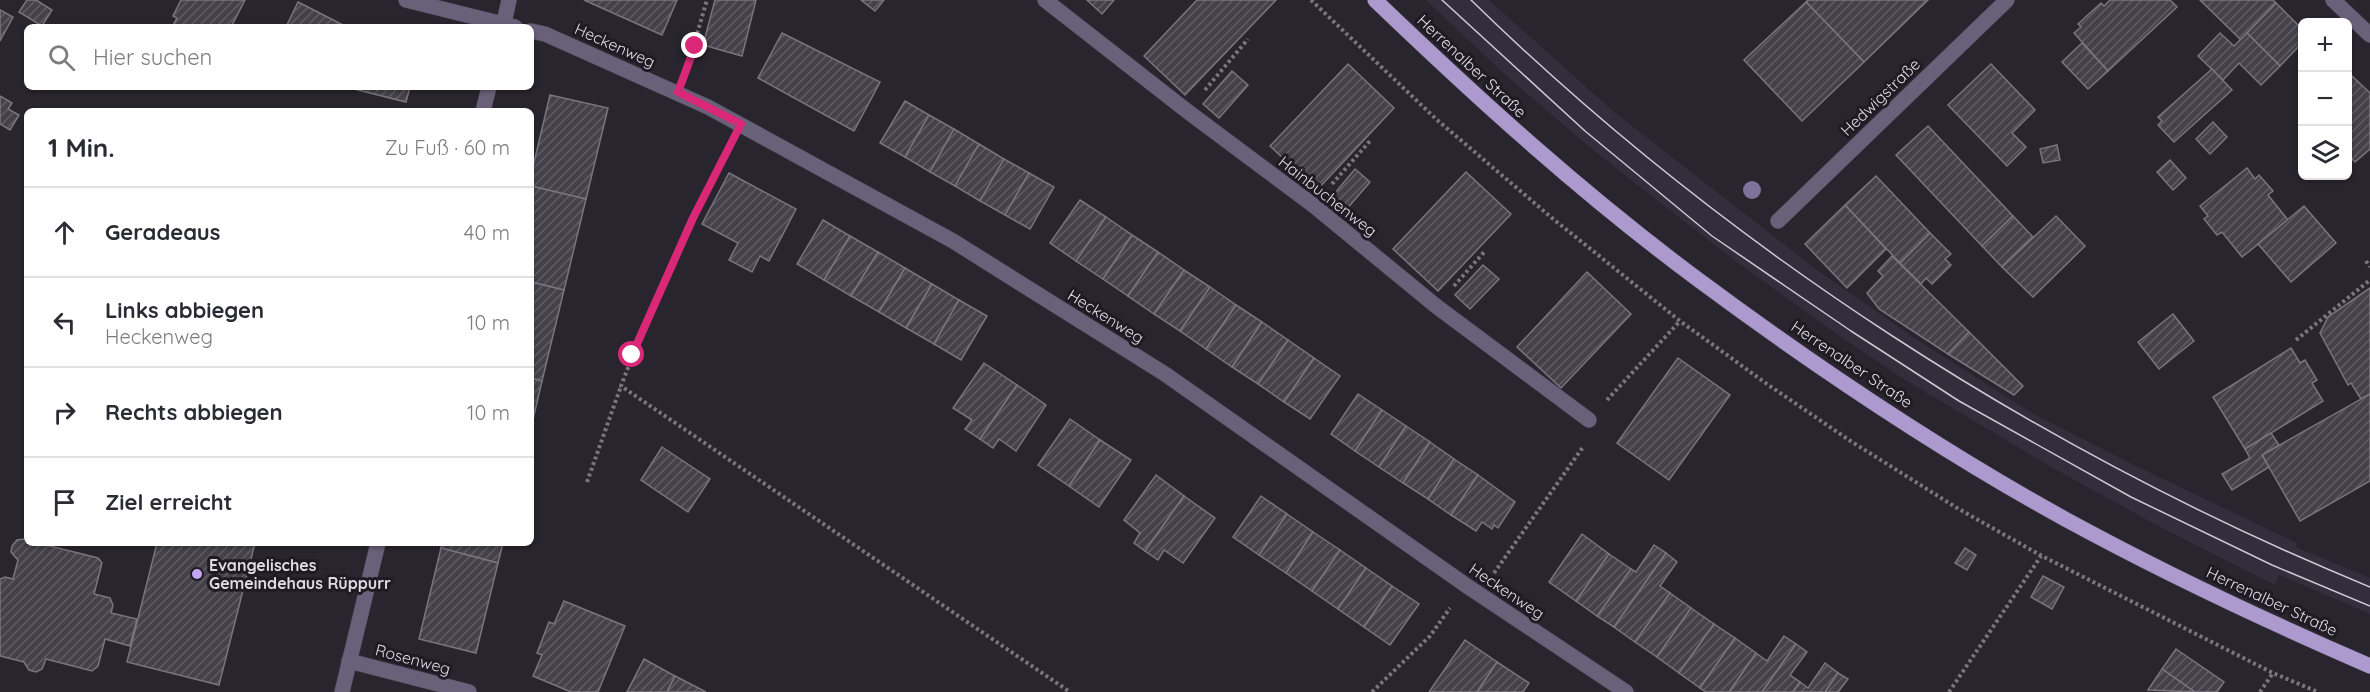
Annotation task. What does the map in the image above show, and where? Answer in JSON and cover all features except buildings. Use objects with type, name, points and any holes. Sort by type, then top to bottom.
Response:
[{"type":"main road","name":"Herrenalber Straße","points":[[1375,0],[1469,90],[1573,180],[1699,280],[1879,407],[2064,518],[2199,588],[2370,666]]},
{"type":"street","points":[[406,0],[499,24]]},
{"type":"street","points":[[507,24],[509,0]]},
{"type":"street","name":"Hainbuchenweg","points":[[1045,0],[1187,111],[1313,205],[1436,306],[1589,420]]},
{"type":"street","name":"Hedwigstraße","points":[[1778,221],[2007,0]]},
{"type":"street","points":[[2333,0],[2370,35]]},
{"type":"street","name":"Heckenweg","points":[[534,32],[545,34],[678,92],[741,124],[953,241],[1166,374],[1480,594],[1626,692]]},
{"type":"street","points":[[484,108],[488,90]]},
{"type":"street","points":[[342,692],[377,546]]},
{"type":"street","name":"Rosenweg","points":[[349,661],[469,692]]},
{"type":"path","points":[[678,92],[695,46],[707,0]]},
{"type":"path","points":[[1187,111],[1248,39]]},
{"type":"path","points":[[587,482],[621,386],[657,298],[693,218],[741,124]]},
{"type":"path","points":[[1313,205],[1370,141]]},
{"type":"path","points":[[1436,306],[1485,251]]},
{"type":"path","points":[[2366,261],[2370,267]]},
{"type":"path","points":[[2296,340],[2370,280]]},
{"type":"path","points":[[1480,594],[1597,428],[1589,420],[1680,321]]},
{"type":"path","points":[[621,386],[1070,692]]},
{"type":"path","points":[[1949,692],[2042,556]]},
{"type":"path","points":[[1372,692],[1430,636],[1467,585]]},
{"type":"path","points":[[2260,692],[2273,673]]},
{"type":"shaded area","points":[[1426,0],[1489,0],[1613,111],[1817,270],[1919,341],[2032,413],[2297,543],[2296,547],[2370,578],[2370,614],[2279,575],[2275,585],[2160,527],[2051,467],[1902,378],[1738,263],[1636,184],[1500,70]]},
{"type":"tram line","points":[[1442,0],[1585,131],[1712,236],[1851,331],[1959,401],[2131,497],[2272,565],[2370,606]]},
{"type":"tram line","points":[[1471,0],[1569,91],[1673,178],[1781,260],[1893,336],[2008,408],[2127,473],[2247,533],[2370,587]]},
{"type":"place","name":"Evangelisches Gemeindehaus Rüppurr","points":[[197,574]]},
{"type":"route","points":[[632,355],[693,218],[741,124],[678,92],[695,46]]}]
